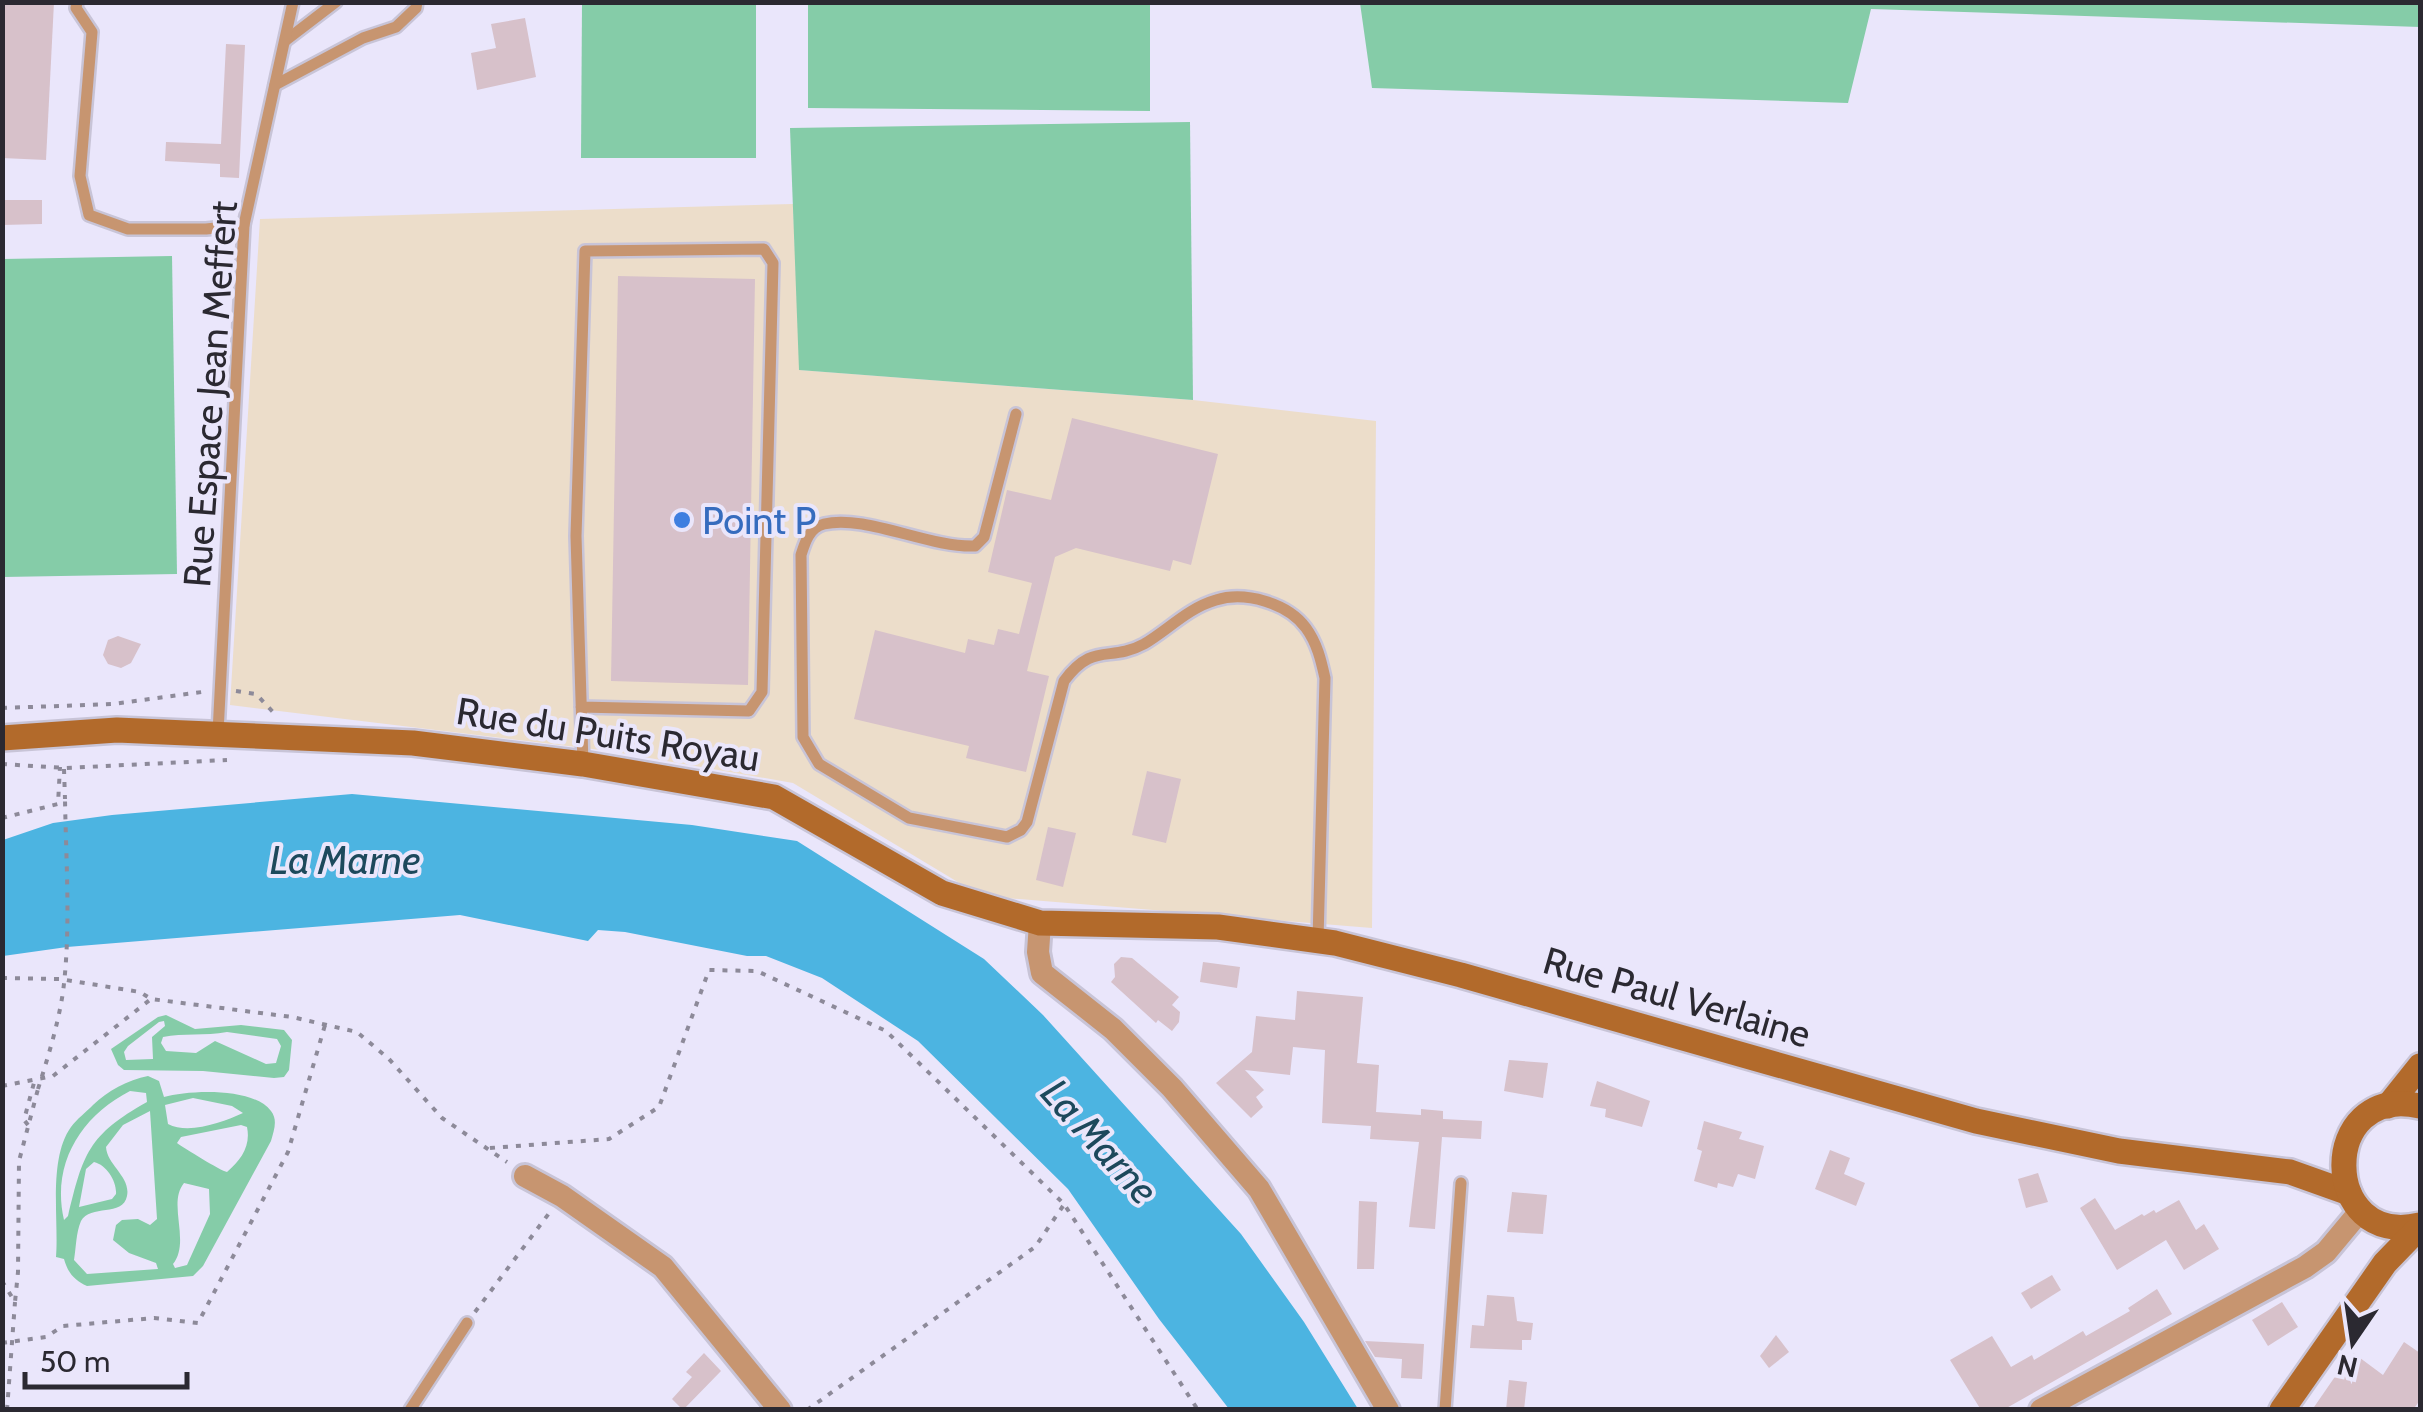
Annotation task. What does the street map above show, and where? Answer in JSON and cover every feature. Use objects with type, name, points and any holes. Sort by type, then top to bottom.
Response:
[{"type":"street","name":"Rue du Puits Royau","points":[[2,738],[117,730],[414,743],[583,764],[774,797],[942,893],[1040,923]]},
{"type":"street","name":"Rue Paul Verlaine","points":[[1040,923],[1218,928],[1318,940],[1461,974],[2049,1138],[2119,1151],[2290,1172],[2400,1228],[2420,1226]]},
{"type":"street","points":[[1040,923],[1038,952],[1042,973],[1137,1052],[1259,1188],[1388,1410]]},
{"type":"street","points":[[2290,1172],[2315,1164],[2345,1146],[2362,1120],[2388,1106],[2420,1066]]},
{"type":"street","points":[[2388,1106],[2420,1106]]},
{"type":"street","points":[[2345,1146],[2342,1170],[2363,1208],[2385,1263]]},
{"type":"street","points":[[525,1176],[562,1196],[663,1267],[780,1410]]},
{"type":"street","points":[[2041,1410],[2305,1267],[2326,1252],[2363,1208]]},
{"type":"street","points":[[2282,1410],[2385,1263],[2420,1226]]},
{"type":"lane","points":[[76,2],[92,32],[80,176],[89,215],[128,229],[206,229],[244,224]]},
{"type":"lane","name":"Rue Espace Jean Meffert","points":[[218,733],[244,224],[293,2]]},
{"type":"lane","points":[[284,41],[336,2]]},
{"type":"lane","points":[[275,85],[363,38],[396,27],[416,8],[416,2]]},
{"type":"lane","points":[[581,707],[749,710],[762,692],[773,263],[764,249],[585,251],[576,536],[581,707],[583,764]]},
{"type":"lane","points":[[1016,414],[984,537],[974,546],[954,547],[856,524],[822,524],[808,535],[802,555],[803,737],[811,751],[819,764],[909,818],[1007,837],[1027,822],[1064,681],[1076,665],[1104,652],[1142,644],[1181,617],[1216,600],[1240,596],[1286,610],[1305,626],[1320,652],[1325,678],[1318,940]]},
{"type":"lane","points":[[1445,1410],[1461,1183]]},
{"type":"lane","points":[[410,1410],[467,1323]]},
{"type":"path","points":[[2,708],[113,704],[222,689],[256,694],[272,710],[270,734],[243,760],[62,768],[2,764]]},
{"type":"path","points":[[7,1410],[18,1272],[19,1161],[53,1042],[67,947],[62,768]]},
{"type":"path","points":[[2,818],[58,804],[62,768]]},
{"type":"path","points":[[490,1148],[609,1139],[659,1108],[709,970],[757,971],[886,1031],[1064,1204],[1198,1410]]},
{"type":"path","points":[[2,978],[60,979],[140,992],[151,999],[325,1023],[356,1032],[388,1059],[442,1118],[525,1176]]},
{"type":"path","points":[[2,1086],[54,1076],[151,999]]},
{"type":"path","points":[[2,1342],[46,1337],[63,1326],[154,1318],[198,1323],[288,1152],[325,1023]]},
{"type":"path","points":[[28,1125],[24,1120],[34,1080]]},
{"type":"path","points":[[467,1323],[562,1196]]},
{"type":"path","points":[[806,1410],[1035,1247],[1064,1204]]},
{"type":"path","points":[[2,1281],[15,1302]]},
{"type":"shaded area","points":[[793,204],[800,370],[1193,400],[1376,421],[1372,928],[981,896],[793,783],[609,751],[230,705],[260,219]]},
{"type":"green space","points":[[2420,2],[2420,27],[1871,9],[1848,103],[1372,88],[1360,3]]},
{"type":"green space","points":[[582,3],[756,3],[756,158],[581,158]]},
{"type":"green space","points":[[808,3],[1150,3],[1150,111],[808,108]]},
{"type":"green space","points":[[1190,122],[1193,400],[799,370],[790,128]]},
{"type":"green space","points":[[172,256],[177,574],[3,577],[3,259]]},
{"type":"green space","points":[[166,1015],[195,1029],[241,1025],[284,1030],[292,1040],[289,1070],[284,1077],[274,1078],[203,1071],[124,1070],[111,1049]],"holes":[[[164,1021],[165,1026],[152,1037],[153,1059],[126,1060],[124,1052],[128,1046]],[[227,1032],[277,1039],[281,1046],[276,1063],[266,1064],[215,1041],[196,1053],[166,1051],[161,1043],[163,1037]]]},
{"type":"green space","points":[[148,1076],[159,1081],[164,1097],[204,1092],[236,1094],[262,1103],[275,1122],[271,1141],[203,1266],[193,1276],[87,1286],[72,1276],[64,1259],[56,1257],[59,1156],[71,1127],[99,1100],[126,1083]],"holes":[[[130,1091],[146,1093],[147,1102],[112,1125],[91,1148],[64,1220],[61,1199],[66,1161],[84,1128]],[[193,1098],[232,1106],[243,1113],[196,1128],[176,1127],[168,1124],[165,1105]],[[150,1111],[157,1219],[150,1225],[138,1219],[122,1220],[116,1225],[113,1240],[129,1253],[156,1263],[158,1269],[87,1274],[74,1260],[77,1235],[85,1216],[113,1209],[127,1196],[126,1183],[106,1147],[123,1125]],[[247,1127],[244,1152],[227,1172],[177,1143],[181,1137]],[[94,1162],[107,1170],[116,1189],[112,1199],[79,1207],[86,1169]],[[184,1183],[209,1189],[210,1214],[187,1265],[175,1268],[180,1245],[178,1201]]]},
{"type":"water","name":"La Marne","points":[[352,794],[692,825],[797,841],[984,959],[1043,1015],[1241,1234],[1304,1322],[1358,1409],[1229,1409],[1159,1319],[1068,1189],[918,1041],[822,978],[766,956],[747,956],[625,932],[598,930],[588,941],[460,915],[67,947],[3,956],[3,840],[53,823],[112,815]]},
{"type":"building","points":[[2,2],[54,2],[46,160],[2,158]]},
{"type":"building","points":[[525,18],[536,77],[477,90],[471,53],[496,48],[491,24]]},
{"type":"building","points":[[226,44],[245,45],[239,178],[220,177],[220,164],[165,161],[166,142],[221,144]]},
{"type":"building","points":[[2,200],[42,200],[42,224],[2,225]]},
{"type":"building","name":"Point P","points":[[618,276],[755,279],[748,685],[611,681]]},
{"type":"building","points":[[1072,418],[1218,454],[1191,565],[1173,560],[1170,571],[1076,548],[1055,557],[1027,671],[1049,676],[1026,772],[966,758],[969,746],[854,719],[875,630],[965,653],[968,639],[994,645],[998,629],[1019,634],[1032,583],[988,572],[1007,490],[1051,500]]},
{"type":"building","points":[[118,636],[141,644],[131,663],[121,668],[108,664],[103,655],[108,640]]},
{"type":"building","points":[[1147,771],[1181,779],[1166,843],[1132,835]]},
{"type":"building","points":[[1048,827],[1076,833],[1063,887],[1036,880]]},
{"type":"building","points":[[1121,957],[1132,958],[1179,997],[1172,1005],[1180,1012],[1172,1031],[1158,1020],[1156,1023],[1111,982],[1115,977],[1114,964]]},
{"type":"building","points":[[1203,962],[1240,967],[1237,988],[1200,982]]},
{"type":"building","points":[[1297,991],[1363,997],[1357,1063],[1379,1065],[1376,1112],[1421,1115],[1421,1109],[1443,1111],[1443,1119],[1482,1121],[1481,1139],[1442,1137],[1435,1229],[1409,1227],[1419,1142],[1370,1139],[1371,1126],[1322,1123],[1325,1050],[1293,1047],[1290,1075],[1245,1070],[1264,1090],[1256,1097],[1263,1107],[1251,1118],[1216,1083],[1252,1052],[1256,1016],[1295,1020]]},
{"type":"building","points":[[1509,1060],[1548,1063],[1543,1098],[1504,1091]]},
{"type":"building","points":[[1597,1081],[1650,1101],[1642,1127],[1605,1117],[1606,1109],[1590,1106]]},
{"type":"building","points":[[1704,1121],[1742,1132],[1739,1139],[1764,1146],[1755,1179],[1738,1174],[1733,1187],[1718,1183],[1717,1188],[1694,1181]]},
{"type":"building","points":[[1830,1150],[1850,1158],[1844,1174],[1865,1183],[1856,1206],[1815,1189]]},
{"type":"building","points":[[2038,1173],[2048,1202],[2026,1208],[2018,1179]]},
{"type":"building","points":[[1512,1192],[1547,1195],[1543,1234],[1507,1232]]},
{"type":"building","points":[[2095,1198],[2115,1230],[2142,1214],[2154,1210],[2156,1213],[2179,1200],[2196,1230],[2204,1224],[2219,1249],[2184,1270],[2166,1240],[2117,1270],[2080,1208]]},
{"type":"building","points":[[1359,1201],[1377,1202],[1374,1269],[1357,1269]]},
{"type":"building","points":[[2052,1275],[2061,1290],[2031,1309],[2021,1293]]},
{"type":"building","points":[[2157,1289],[2172,1314],[2003,1410],[1981,1410],[1950,1360],[1992,1336],[2011,1367],[2032,1355],[2034,1360],[2083,1331],[2086,1336],[2130,1311],[2128,1308]]},
{"type":"building","points":[[1487,1295],[1514,1297],[1517,1321],[1533,1323],[1531,1340],[1522,1340],[1522,1350],[1470,1348],[1472,1325],[1484,1326]]},
{"type":"building","points":[[2282,1302],[2298,1327],[2268,1346],[2252,1320]]},
{"type":"building","points":[[1776,1335],[1789,1352],[1769,1368],[1760,1356]]},
{"type":"building","points":[[1365,1341],[1424,1344],[1422,1379],[1401,1378],[1402,1359],[1375,1357]]},
{"type":"building","points":[[2404,1342],[2420,1353],[2420,1400],[2413,1410],[2312,1410],[2352,1352],[2383,1375]]},
{"type":"building","points":[[704,1353],[721,1371],[683,1410],[672,1399],[692,1377],[686,1372]]},
{"type":"building","points":[[1509,1380],[1527,1382],[1524,1410],[1506,1410]]},
{"type":"place","name":"Point P","points":[[682,520]]}]
